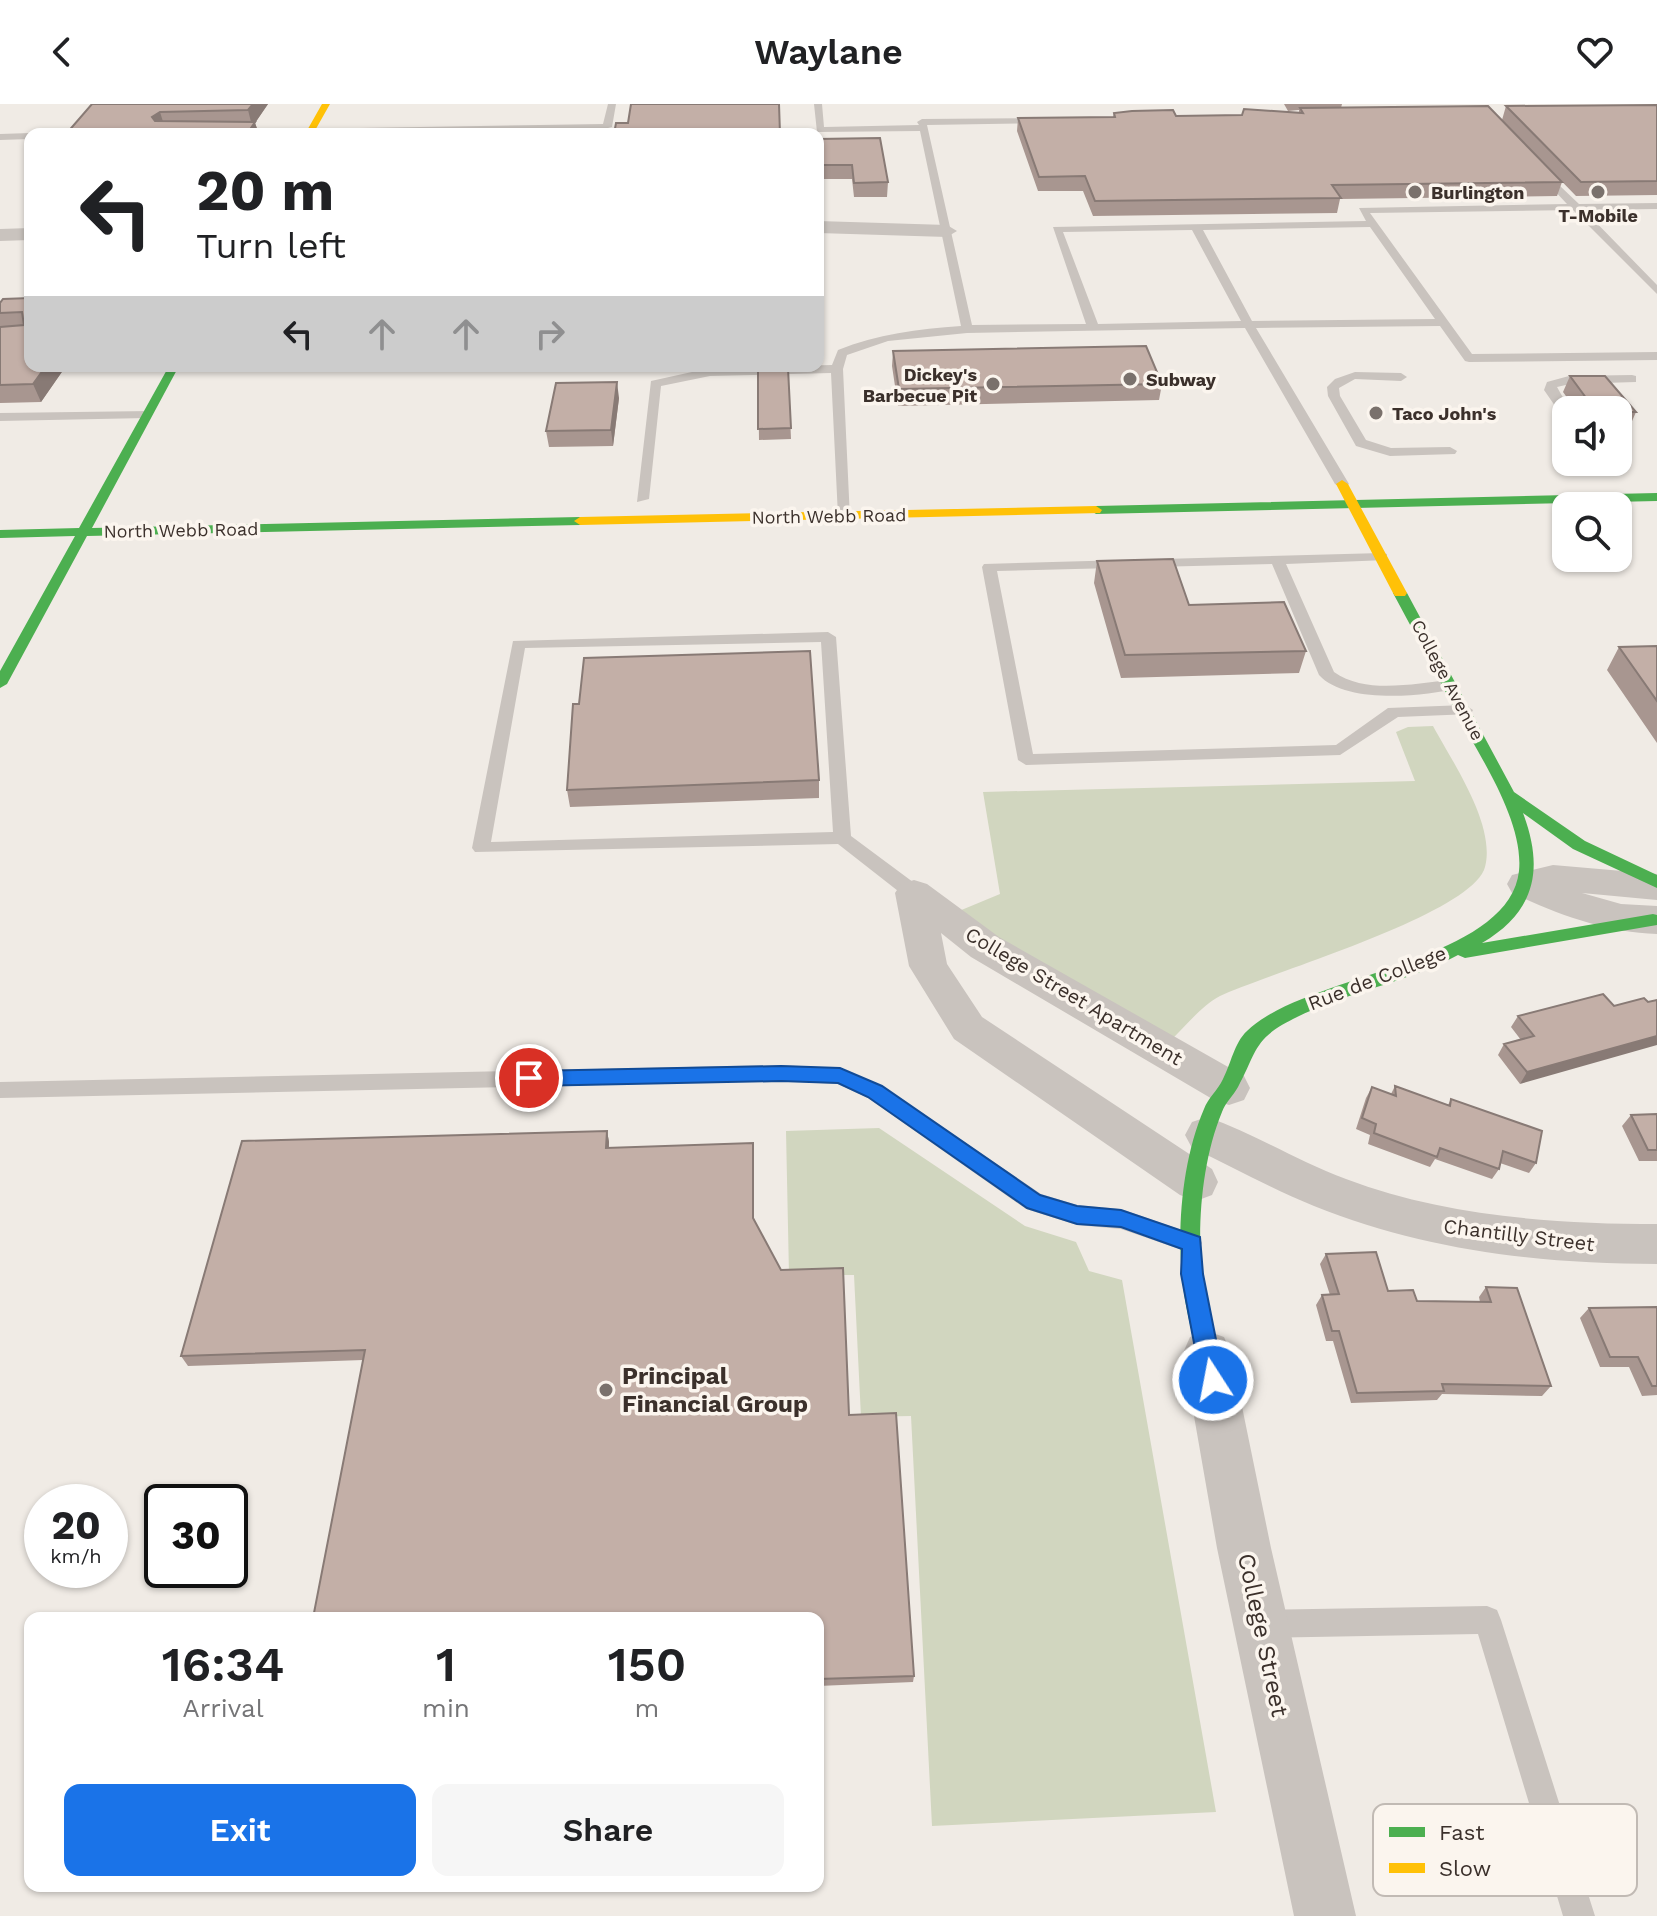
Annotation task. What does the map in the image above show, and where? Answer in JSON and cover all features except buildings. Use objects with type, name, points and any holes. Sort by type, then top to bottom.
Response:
[{"type":"street","points":[[313,128],[326,104]]},
{"type":"street","points":[[824,227],[947,231]]},
{"type":"street","points":[[0,235],[24,234]]},
{"type":"street","points":[[0,684],[82,533],[86,511],[171,372]]},
{"type":"street","points":[[1315,484],[1369,483]]},
{"type":"street","name":"College Avenue","points":[[1342,484],[1508,795],[1525,842],[1525,884]]},
{"type":"street","name":"North Webb Road","points":[[0,534],[1657,497]]},
{"type":"street","name":"North Webb Road","points":[[86,511],[120,510]]},
{"type":"street","points":[[1508,795],[1569,842],[1616,867],[1656,902]]},
{"type":"street","points":[[1525,884],[1584,912],[1656,902]]},
{"type":"street","name":"Rue de College","points":[[1207,1353],[1192,1274],[1196,1182],[1214,1106],[1229,1088],[1253,1035],[1306,1003],[1439,957],[1480,936],[1504,917],[1525,884]]},
{"type":"street","points":[[914,893],[928,966],[968,1028],[1196,1182]]},
{"type":"street","name":"College Street Apartment","points":[[914,893],[985,947],[1229,1088]]},
{"type":"street","points":[[1439,957],[1656,902]]},
{"type":"street","name":"Chantilly Street","points":[[1207,1135],[1348,1199],[1440,1227],[1596,1245],[1657,1244]]},
{"type":"street","name":"College Street","points":[[1207,1353],[1261,1624],[1325,1916]]},
{"type":"lane","points":[[603,128],[607,127],[612,104]]},
{"type":"lane","points":[[818,104],[820,128]]},
{"type":"lane","points":[[967,329],[922,122],[1053,120]]},
{"type":"lane","points":[[824,130],[924,128]]},
{"type":"lane","points":[[1,137],[24,136]]},
{"type":"lane","points":[[1532,161],[1657,291]]},
{"type":"lane","points":[[1657,206],[1363,210],[1469,358],[1657,356]]},
{"type":"lane","points":[[1093,326],[1057,229],[1373,224]]},
{"type":"lane","points":[[1196,227],[1248,324],[1342,484]]},
{"type":"lane","points":[[845,516],[837,369],[842,353],[860,345],[895,334],[967,329],[1443,322]]},
{"type":"lane","points":[[824,369],[837,369]]},
{"type":"lane","points":[[642,499],[655,384],[710,372]]},
{"type":"lane","points":[[1401,377],[1352,376],[1341,379],[1333,387],[1334,396],[1361,443],[1390,452],[1450,451]]},
{"type":"lane","points":[[1554,396],[1551,385],[1569,380],[1632,379]]},
{"type":"lane","points":[[0,417],[147,414]]},
{"type":"lane","points":[[1382,557],[989,567],[1026,760],[1340,750],[1394,712],[1465,710]]},
{"type":"lane","points":[[1277,560],[1327,675],[1336,684],[1353,690],[1452,685]]},
{"type":"lane","points":[[842,838],[828,637],[518,644],[481,848],[842,838],[914,893]]},
{"type":"lane","points":[[0,1090],[781,1073],[840,1076],[875,1092],[1034,1202],[1077,1215],[1121,1219],[1193,1244]]},
{"type":"lane","points":[[1261,1624],[1487,1620],[1544,1804]]},
{"type":"lane","points":[[1573,1896],[1579,1916]]},
{"type":"green space","points":[[1433,726],[1471,795],[1484,832],[1487,850],[1485,867],[1472,885],[1445,904],[1409,922],[1220,996],[1170,1041],[987,937],[959,911],[1000,894],[983,792],[1415,781],[1396,732],[1408,727]]},
{"type":"green space","points":[[879,1128],[1025,1226],[1076,1242],[1089,1271],[1122,1280],[1216,1812],[932,1826],[911,1416],[861,1417],[854,1275],[789,1275],[786,1131]]},
{"type":"traffic: fast","points":[[0,684],[171,372]]},
{"type":"traffic: fast","points":[[1096,510],[1657,497]]},
{"type":"traffic: fast","points":[[0,534],[580,521]]},
{"type":"traffic: fast","points":[[1207,1353],[1192,1275],[1195,1190],[1208,1123],[1216,1104],[1231,1083],[1251,1038],[1285,1015],[1321,998],[1444,955],[1480,936],[1508,913],[1525,883],[1526,850],[1508,795],[1400,593]]},
{"type":"traffic: fast","points":[[1508,795],[1579,845],[1657,882]]},
{"type":"traffic: fast","points":[[1465,952],[1653,920]]},
{"type":"traffic: slow","points":[[312,128],[326,104]]},
{"type":"traffic: slow","points":[[1342,484],[1400,593]]},
{"type":"traffic: slow","points":[[580,521],[1096,510]]},
{"type":"place","name":"Burlington","points":[[1415,192]]},
{"type":"place","name":"T-Mobile","points":[[1598,192]]},
{"type":"place","name":"Subway","points":[[1130,379]]},
{"type":"place","name":"Dickey's Barbecue Pit","points":[[993,384]]},
{"type":"place","name":"Taco John's","points":[[1376,413]]},
{"type":"place","name":"Principal Financial Group","points":[[606,1390]]},
{"type":"route","points":[[529,1078],[781,1073],[840,1076],[875,1092],[1034,1202],[1077,1215],[1121,1219],[1193,1244],[1192,1274],[1213,1380]]}]
